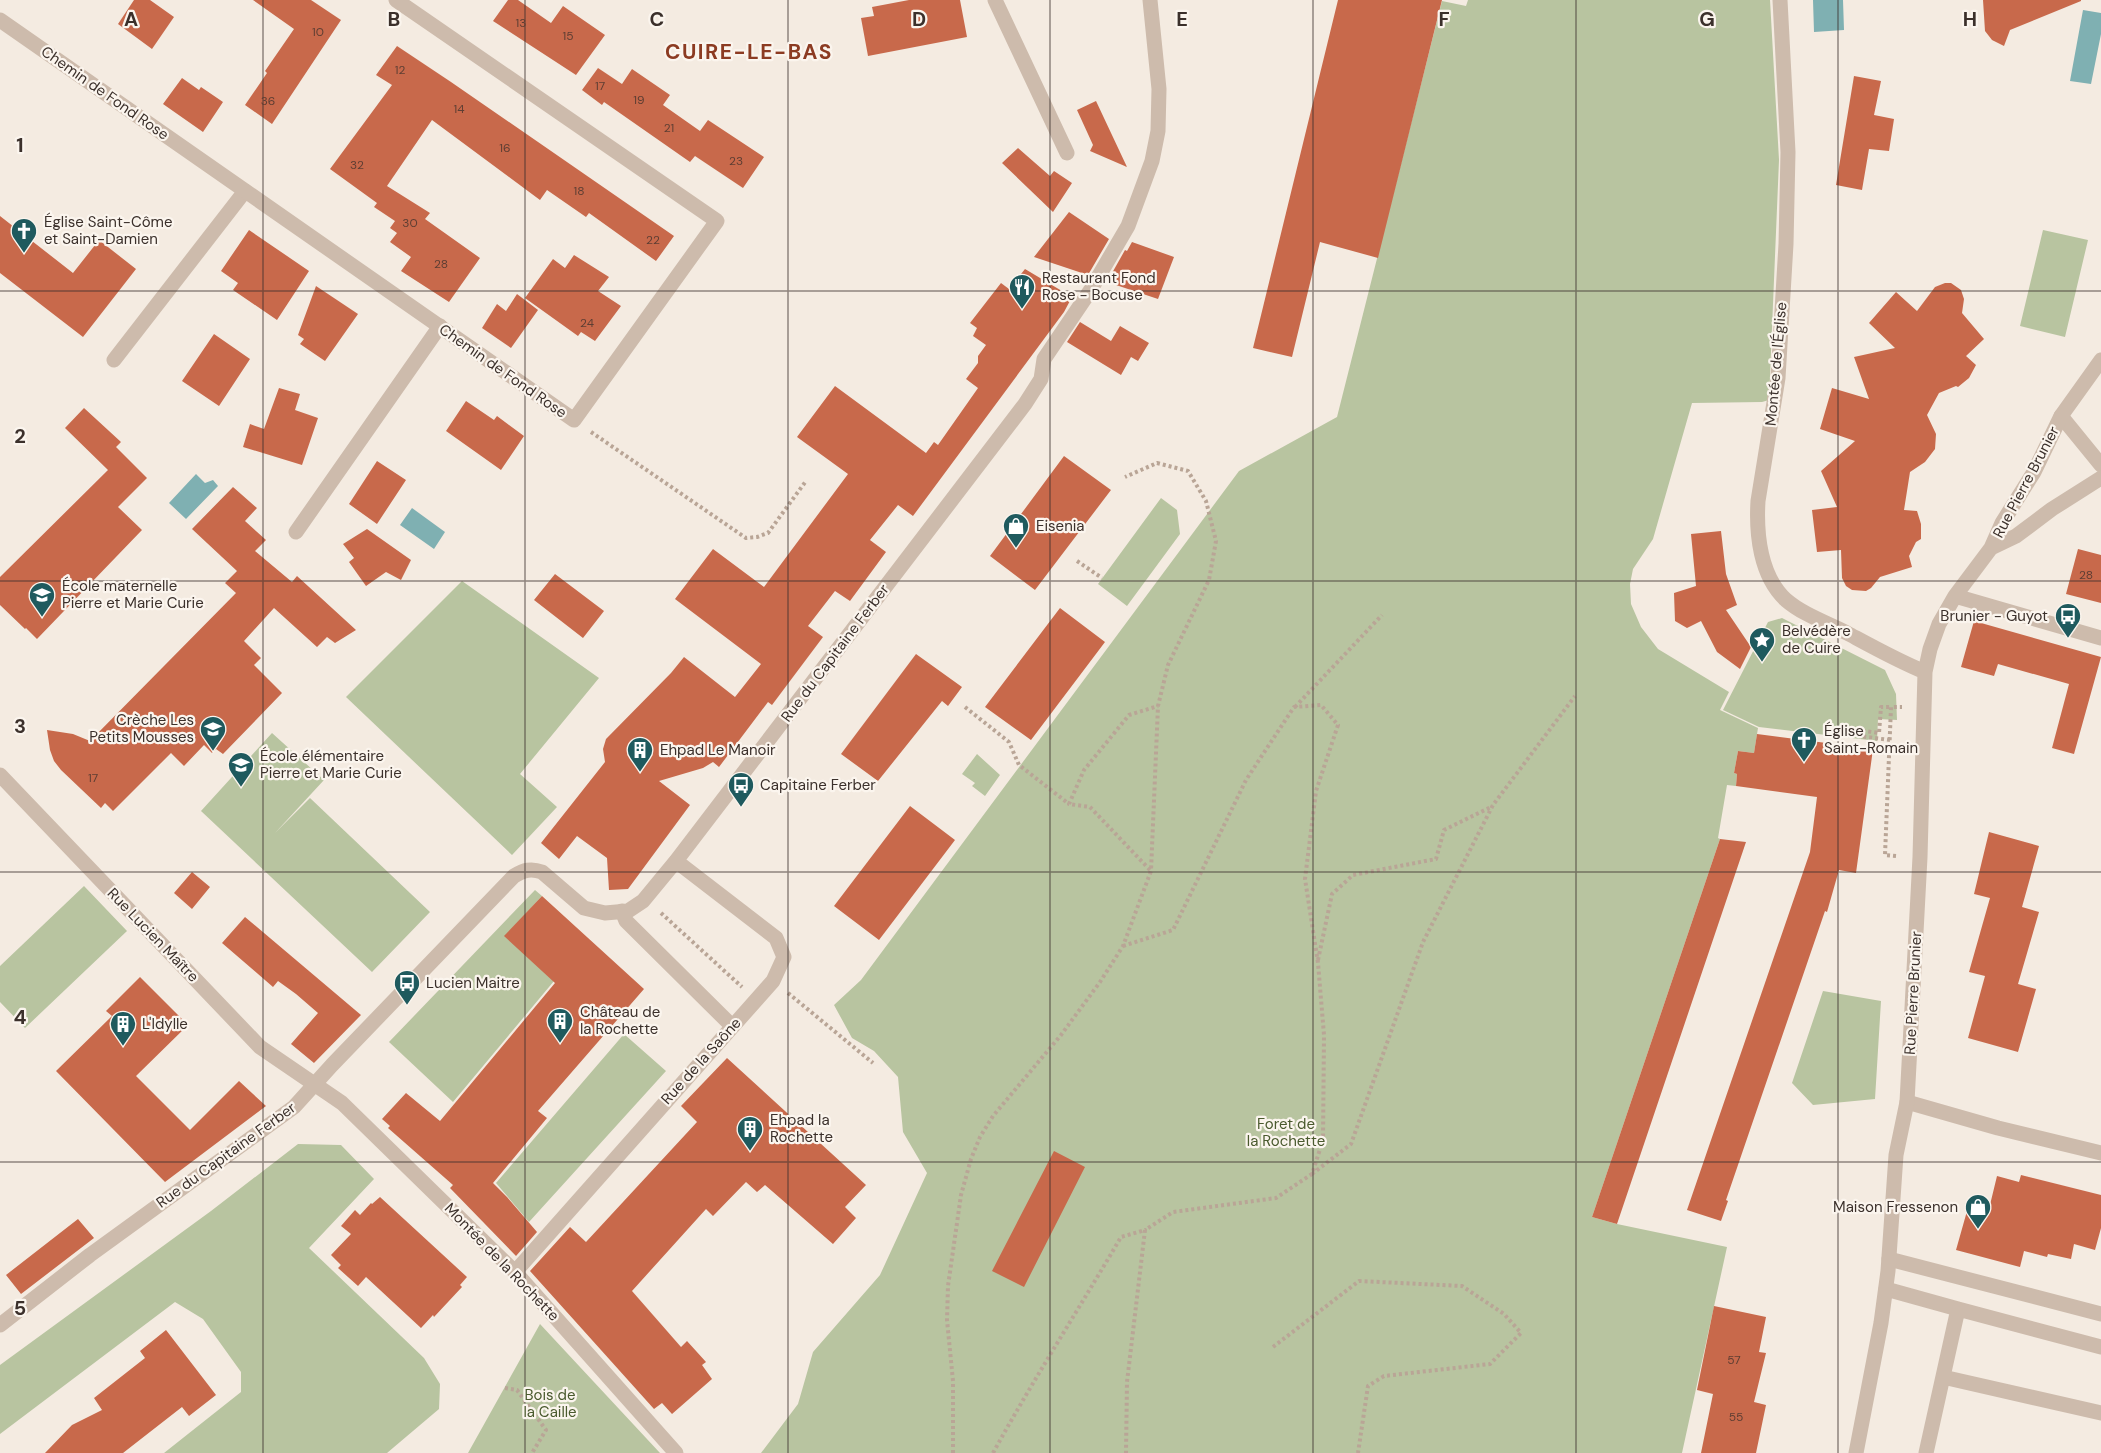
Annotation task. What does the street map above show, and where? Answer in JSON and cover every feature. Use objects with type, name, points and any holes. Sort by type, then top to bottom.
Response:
[{"type":"street","name":"Chemin de Fond Rose","points":[[0,20],[574,420],[717,221],[396,0]]},
{"type":"street","points":[[995,0],[1067,153]]},
{"type":"street","name":"Rue du Capitaine Ferber","points":[[0,1325],[90,1255],[294,1107],[514,876],[524,870],[542,872],[584,908],[605,913],[628,911],[643,901],[1025,404],[1041,379],[1044,359],[1090,291],[1128,226],[1152,161],[1158,131],[1159,89],[1150,0]]},
{"type":"street","name":"Montée de l'Église","points":[[1780,0],[1788,152],[1786,244],[1778,378],[1758,501],[1757,520],[1761,553],[1770,579],[1786,600],[1925,672]]},
{"type":"street","points":[[114,360],[245,191]]},
{"type":"street","points":[[296,532],[440,327]]},
{"type":"street","name":"Rue Pierre Brunier","points":[[1856,1453],[1877,1351],[1889,1259],[1896,1155],[1907,1102],[1920,857],[1925,672],[1930,649],[1939,624],[1955,596],[1992,548],[2002,524],[2034,472],[2061,416],[2101,360]]},
{"type":"street","name":"Rue Pierre Brunier","points":[[2061,416],[2101,465]]},
{"type":"street","name":"Rue Pierre Brunier","points":[[1992,548],[2016,536],[2052,509],[2101,478]]},
{"type":"street","points":[[1955,596],[2101,638]]},
{"type":"street","name":"Rue Lucien Maître","points":[[0,775],[260,1047],[314,1085]]},
{"type":"street","name":"Rue de la Saône","points":[[515,1272],[773,981],[784,957],[776,938],[676,861]]},
{"type":"street","points":[[622,911],[626,921],[732,1026]]},
{"type":"street","name":"Montée de la Rochette","points":[[314,1085],[342,1103],[515,1272],[676,1453]]},
{"type":"street","points":[[1907,1102],[2101,1154]]},
{"type":"street","points":[[1889,1259],[2101,1314]]},
{"type":"street","points":[[1886,1289],[2101,1347]]},
{"type":"street","points":[[1926,1453],[1958,1309]]},
{"type":"street","points":[[1943,1377],[2101,1413]]},
{"type":"path","points":[[574,420],[746,538],[768,533],[806,481]]},
{"type":"path","points":[[953,1453],[953,1381],[947,1320],[948,1286],[961,1195],[971,1159],[980,1137],[993,1116],[1061,1035],[1123,946],[1151,871],[1158,706],[1168,665],[1209,580],[1216,541],[1206,501],[1188,471],[1157,463],[1125,477]]},
{"type":"path","points":[[1077,561],[1102,578]]},
{"type":"path","points":[[1123,946],[1173,930],[1246,780],[1294,707],[1382,615]]},
{"type":"path","points":[[993,1453],[1121,1237],[1145,1230],[1173,1212],[1276,1198],[1351,1144],[1423,942],[1493,806],[1575,696]]},
{"type":"path","points":[[1294,707],[1321,705],[1338,725],[1316,791],[1305,879],[1318,963],[1324,1035],[1323,1140],[1312,1174]]},
{"type":"path","points":[[1069,804],[1084,770],[1129,715],[1158,706]]},
{"type":"path","points":[[1890,740],[1843,734],[1844,728],[1879,733],[1881,706],[1902,707]]},
{"type":"path","points":[[965,707],[1009,742],[1019,765],[1069,804],[1090,807],[1151,871]]},
{"type":"path","points":[[1891,707],[1885,855],[1896,856]]},
{"type":"path","points":[[1318,963],[1332,894],[1353,875],[1436,859],[1444,830],[1493,806]]},
{"type":"path","points":[[662,914],[738,984]]},
{"type":"path","points":[[773,981],[873,1063]]},
{"type":"path","points":[[1126,1453],[1127,1382],[1145,1230]]},
{"type":"path","points":[[1273,1347],[1359,1281],[1462,1286],[1504,1314],[1521,1333],[1490,1364],[1384,1376],[1368,1386],[1358,1453]]},
{"type":"path","points":[[505,1388],[517,1390],[546,1430],[532,1453]]},
{"type":"green space","name":"Foret de la Rochette","points":[[1468,0],[1770,0],[1779,160],[1769,400],[1692,403],[1653,539],[1633,569],[1630,584],[1631,604],[1641,627],[1658,649],[1729,692],[1720,710],[1758,728],[1754,753],[1738,751],[1734,773],[1737,774],[1736,786],[1727,785],[1718,838],[1720,839],[1592,1217],[1727,1247],[1682,1453],[761,1453],[798,1404],[813,1352],[880,1275],[927,1173],[903,1132],[898,1077],[874,1051],[852,1038],[834,1005],[861,980],[1239,471],[1337,417],[1442,1],[1466,6]]},
{"type":"green space","points":[[2043,230],[2088,240],[2065,337],[2020,326]]},
{"type":"green space","points":[[1161,498],[1177,510],[1180,534],[1127,606],[1098,584]]},
{"type":"green space","points":[[462,581],[599,678],[520,774],[557,807],[512,855],[346,697]]},
{"type":"green space","points":[[1782,618],[1885,670],[1896,694],[1897,720],[1878,719],[1877,741],[1759,727],[1723,710],[1768,622]]},
{"type":"green space","points":[[272,733],[324,780],[275,833],[310,798],[430,912],[372,972],[201,811]]},
{"type":"green space","points":[[977,754],[1000,775],[985,796],[972,786],[975,783],[962,774]]},
{"type":"green space","points":[[84,886],[127,931],[25,1028],[0,1002],[0,966]]},
{"type":"green space","points":[[535,890],[542,896],[505,936],[554,981],[453,1102],[389,1042]]},
{"type":"green space","points":[[1823,991],[1881,1001],[1875,1099],[1813,1105],[1792,1083]]},
{"type":"green space","points":[[624,1034],[666,1071],[529,1222],[496,1183]]},
{"type":"green space","points":[[298,1144],[341,1145],[374,1179],[309,1248],[424,1358],[440,1384],[439,1409],[387,1453],[164,1453],[241,1392],[241,1372],[203,1319],[175,1302],[0,1434],[0,1365],[211,1211]]},
{"type":"green space","name":"Bois de la Caille","points":[[540,1324],[660,1453],[468,1453]]},
{"type":"water","points":[[1813,0],[1843,0],[1844,30],[1814,32]]},
{"type":"water","points":[[2083,10],[2101,13],[2101,34],[2091,84],[2070,81]]},
{"type":"water","points":[[196,474],[205,483],[213,480],[218,486],[186,519],[169,503]]},
{"type":"water","points":[[412,508],[445,532],[434,549],[400,525]]},
{"type":"building","points":[[134,0],[150,0],[174,17],[152,49],[118,24]]},
{"type":"building","points":[[253,0],[311,0],[341,20],[272,124],[245,105],[294,29]]},
{"type":"building","points":[[508,0],[518,0],[551,23],[563,6],[605,35],[576,75],[493,21]]},
{"type":"building","points":[[909,0],[960,0],[967,37],[868,56],[861,18],[874,16],[872,7]]},
{"type":"building","points":[[1338,0],[1442,0],[1378,258],[1320,242],[1292,357],[1253,348]]},
{"type":"building","points":[[1983,0],[2081,1],[2010,30],[2004,46],[1992,40],[1985,31]]},
{"type":"building","points":[[397,46],[674,236],[656,261],[589,213],[586,217],[547,190],[540,200],[432,120],[387,186],[430,213],[425,219],[480,258],[449,302],[401,271],[411,257],[390,242],[397,233],[390,228],[395,221],[374,207],[377,203],[330,169],[392,85],[376,75]]},
{"type":"building","points":[[598,68],[622,84],[632,69],[670,95],[663,105],[700,131],[708,120],[764,157],[743,188],[695,156],[690,162],[604,102],[602,105],[582,90]]},
{"type":"building","points":[[1854,76],[1881,81],[1874,115],[1894,119],[1889,151],[1869,149],[1862,190],[1836,185]]},
{"type":"building","points":[[182,78],[199,90],[201,87],[223,102],[203,132],[163,104]]},
{"type":"building","points":[[1096,101],[1127,167],[1090,151],[1093,145],[1077,110]]},
{"type":"building","points":[[1018,148],[1050,176],[1054,171],[1072,183],[1053,212],[1002,163]]},
{"type":"building","points":[[1069,212],[1109,239],[1088,275],[1034,257]]},
{"type":"building","name":"Église Saint-Côme et Saint-Damien","points":[[0,216],[73,273],[99,240],[136,269],[83,337],[0,273]]},
{"type":"building","points":[[249,230],[309,271],[277,320],[233,290],[238,283],[221,271]]},
{"type":"building","points":[[1132,242],[1174,257],[1158,299],[1107,282]]},
{"type":"building","points":[[574,255],[609,277],[598,291],[621,306],[595,341],[581,332],[578,336],[525,298],[553,259],[565,268]]},
{"type":"building","points":[[1025,269],[1072,297],[1064,312],[913,516],[898,505],[870,540],[886,552],[850,601],[835,591],[808,626],[823,637],[772,705],[768,702],[719,767],[713,762],[703,768],[659,781],[690,805],[628,889],[609,890],[607,858],[577,836],[559,859],[541,843],[605,762],[603,749],[606,739],[684,657],[735,697],[761,664],[675,599],[713,549],[764,587],[848,474],[797,437],[835,386],[926,453],[934,442],[938,445],[978,388],[966,379],[978,363],[978,356],[986,345],[973,336],[977,328],[970,323],[1001,283],[1009,289]]},
{"type":"building","points":[[1951,283],[1961,290],[1964,299],[1962,313],[1984,339],[1966,356],[1976,365],[1969,378],[1958,387],[1939,393],[1927,415],[1936,434],[1935,449],[1925,462],[1910,472],[1904,510],[1917,511],[1921,524],[1921,539],[1916,542],[1909,556],[1912,567],[1880,577],[1866,591],[1852,590],[1846,586],[1842,578],[1841,550],[1817,552],[1812,510],[1837,507],[1821,471],[1855,441],[1820,429],[1832,388],[1869,399],[1854,357],[1895,348],[1869,323],[1896,292],[1917,311],[1935,287]]},
{"type":"building","points":[[316,286],[358,314],[325,361],[300,344],[304,339],[298,335]]},
{"type":"building","points":[[517,294],[538,310],[511,348],[482,328],[497,304],[506,311]]},
{"type":"building","points":[[1080,322],[1111,341],[1120,326],[1149,343],[1138,361],[1131,357],[1121,375],[1067,342]]},
{"type":"building","points":[[214,334],[250,359],[219,406],[182,381]]},
{"type":"building","points":[[279,388],[300,394],[295,410],[318,418],[302,465],[243,447],[250,424],[264,429]]},
{"type":"building","points":[[466,401],[494,420],[497,416],[524,436],[501,470],[446,431]]},
{"type":"building","name":"École maternelle Pierre et Marie Curie","points":[[84,408],[121,442],[116,447],[147,478],[118,507],[142,530],[37,639],[0,605],[0,577],[108,470],[65,428]]},
{"type":"building","points":[[1064,456],[1111,490],[1035,590],[990,556]]},
{"type":"building","points":[[377,461],[406,480],[377,524],[349,504]]},
{"type":"building","points":[[233,487],[257,508],[245,521],[266,540],[255,551],[292,582],[297,576],[356,630],[335,643],[327,637],[317,647],[274,608],[244,641],[261,658],[254,665],[282,693],[223,754],[216,749],[212,753],[204,745],[184,766],[171,753],[113,811],[105,803],[101,808],[54,761],[47,730],[73,734],[90,741],[236,593],[225,583],[237,571],[192,529]]},
{"type":"building","points":[[367,529],[411,560],[401,580],[386,572],[366,586],[349,562],[354,558],[343,544]]},
{"type":"building","points":[[1721,531],[1726,574],[1737,605],[1726,610],[1751,647],[1740,669],[1717,652],[1701,621],[1687,628],[1675,621],[1674,593],[1696,586],[1691,534]]},
{"type":"building","points":[[2078,549],[2101,555],[2101,603],[2066,594]]},
{"type":"building","points":[[555,574],[604,611],[583,638],[534,600]]},
{"type":"building","points":[[1060,608],[1105,642],[1031,740],[985,707]]},
{"type":"building","points":[[1974,621],[2101,657],[2074,754],[2052,748],[2069,684],[1998,664],[1994,676],[1961,667]]},
{"type":"building","points":[[916,654],[962,687],[948,706],[942,701],[878,781],[841,754]]},
{"type":"building","points":[[1757,734],[1873,749],[1856,873],[1839,870],[1827,912],[1825,911],[1726,1200],[1728,1201],[1721,1221],[1687,1210],[1810,852],[1817,797],[1736,786],[1737,774],[1734,773],[1738,751],[1754,753]]},
{"type":"building","points":[[910,806],[955,840],[879,940],[834,906]]},
{"type":"building","points":[[1989,832],[2039,846],[2022,907],[2039,912],[2018,984],[2036,989],[2018,1052],[1968,1038],[1985,976],[1969,972],[1990,898],[1974,894]]},
{"type":"building","points":[[1720,839],[1746,842],[1617,1224],[1592,1217]]},
{"type":"building","points":[[192,872],[210,887],[192,909],[174,893]]},
{"type":"building","name":"Château de la Rochette","points":[[542,896],[644,989],[538,1111],[547,1118],[493,1183],[537,1232],[516,1256],[450,1188],[453,1185],[388,1128],[390,1126],[382,1119],[406,1093],[440,1121],[555,983],[504,936]]},
{"type":"building","points":[[245,917],[361,1015],[314,1063],[291,1044],[318,1013],[278,981],[273,987],[222,943]]},
{"type":"building","points":[[140,977],[188,1025],[136,1076],[190,1130],[239,1081],[266,1106],[165,1182],[56,1071],[112,1016],[106,1011]]},
{"type":"building","name":"Ehpad la Rochette","points":[[727,1058],[866,1185],[845,1207],[856,1218],[833,1244],[765,1185],[757,1192],[746,1182],[713,1216],[706,1209],[632,1291],[681,1347],[687,1341],[706,1362],[702,1365],[712,1379],[672,1414],[662,1403],[654,1409],[530,1271],[570,1227],[586,1242],[697,1122],[681,1106]]},
{"type":"building","points":[[1054,1151],[1085,1167],[1024,1287],[992,1271]]},
{"type":"building","points":[[2021,1175],[2101,1195],[2101,1228],[2095,1250],[2074,1244],[2071,1259],[2048,1254],[2047,1257],[2024,1251],[2020,1267],[1956,1250],[1969,1204],[1989,1209],[1997,1176],[2019,1182]]},
{"type":"building","points":[[380,1197],[467,1277],[460,1285],[462,1287],[421,1328],[366,1277],[358,1286],[338,1268],[341,1265],[331,1255],[351,1234],[341,1226],[355,1210],[360,1215]]},
{"type":"building","points":[[78,1219],[94,1238],[21,1294],[6,1275]]},
{"type":"building","points":[[1714,1306],[1766,1317],[1759,1352],[1766,1353],[1754,1402],[1766,1405],[1756,1453],[1701,1453],[1713,1394],[1697,1390]]},
{"type":"building","points":[[166,1330],[216,1395],[189,1416],[182,1407],[123,1453],[45,1453],[72,1425],[102,1410],[94,1398],[145,1358],[140,1351]]},
{"type":"place","name":"Église Saint-Côme et Saint-Damien","points":[[24,254]]},
{"type":"place","name":"Restaurant Fond Rose - Bocuse","points":[[1022,310]]},
{"type":"place","name":"Eisenia","points":[[1016,549]]},
{"type":"place","name":"École maternelle Pierre et Marie Curie","points":[[42,618]]},
{"type":"place","name":"Brunier - Guyot","points":[[2068,639]]},
{"type":"place","name":"Belvédère de Cuire","points":[[1762,663]]},
{"type":"place","name":"Crèche Les Petits Mousses","points":[[213,752]]},
{"type":"place","name":"Église Saint-Romain","points":[[1804,763]]},
{"type":"place","name":"Ehpad Le Manoir","points":[[640,773]]},
{"type":"place","name":"École élémentaire Pierre et Marie Curie","points":[[241,788]]},
{"type":"place","name":"Capitaine Ferber","points":[[741,808]]},
{"type":"place","name":"Lucien Maitre","points":[[407,1006]]},
{"type":"place","name":"Château de la Rochette","points":[[560,1044]]},
{"type":"place","name":"L'Idylle","points":[[123,1047]]},
{"type":"place","name":"Ehpad la Rochette","points":[[750,1152]]},
{"type":"place","name":"Maison Fressenon","points":[[1978,1230]]},
{"type":"district","name":"CUIRE-LE-BAS","points":[[749,52]]}]
